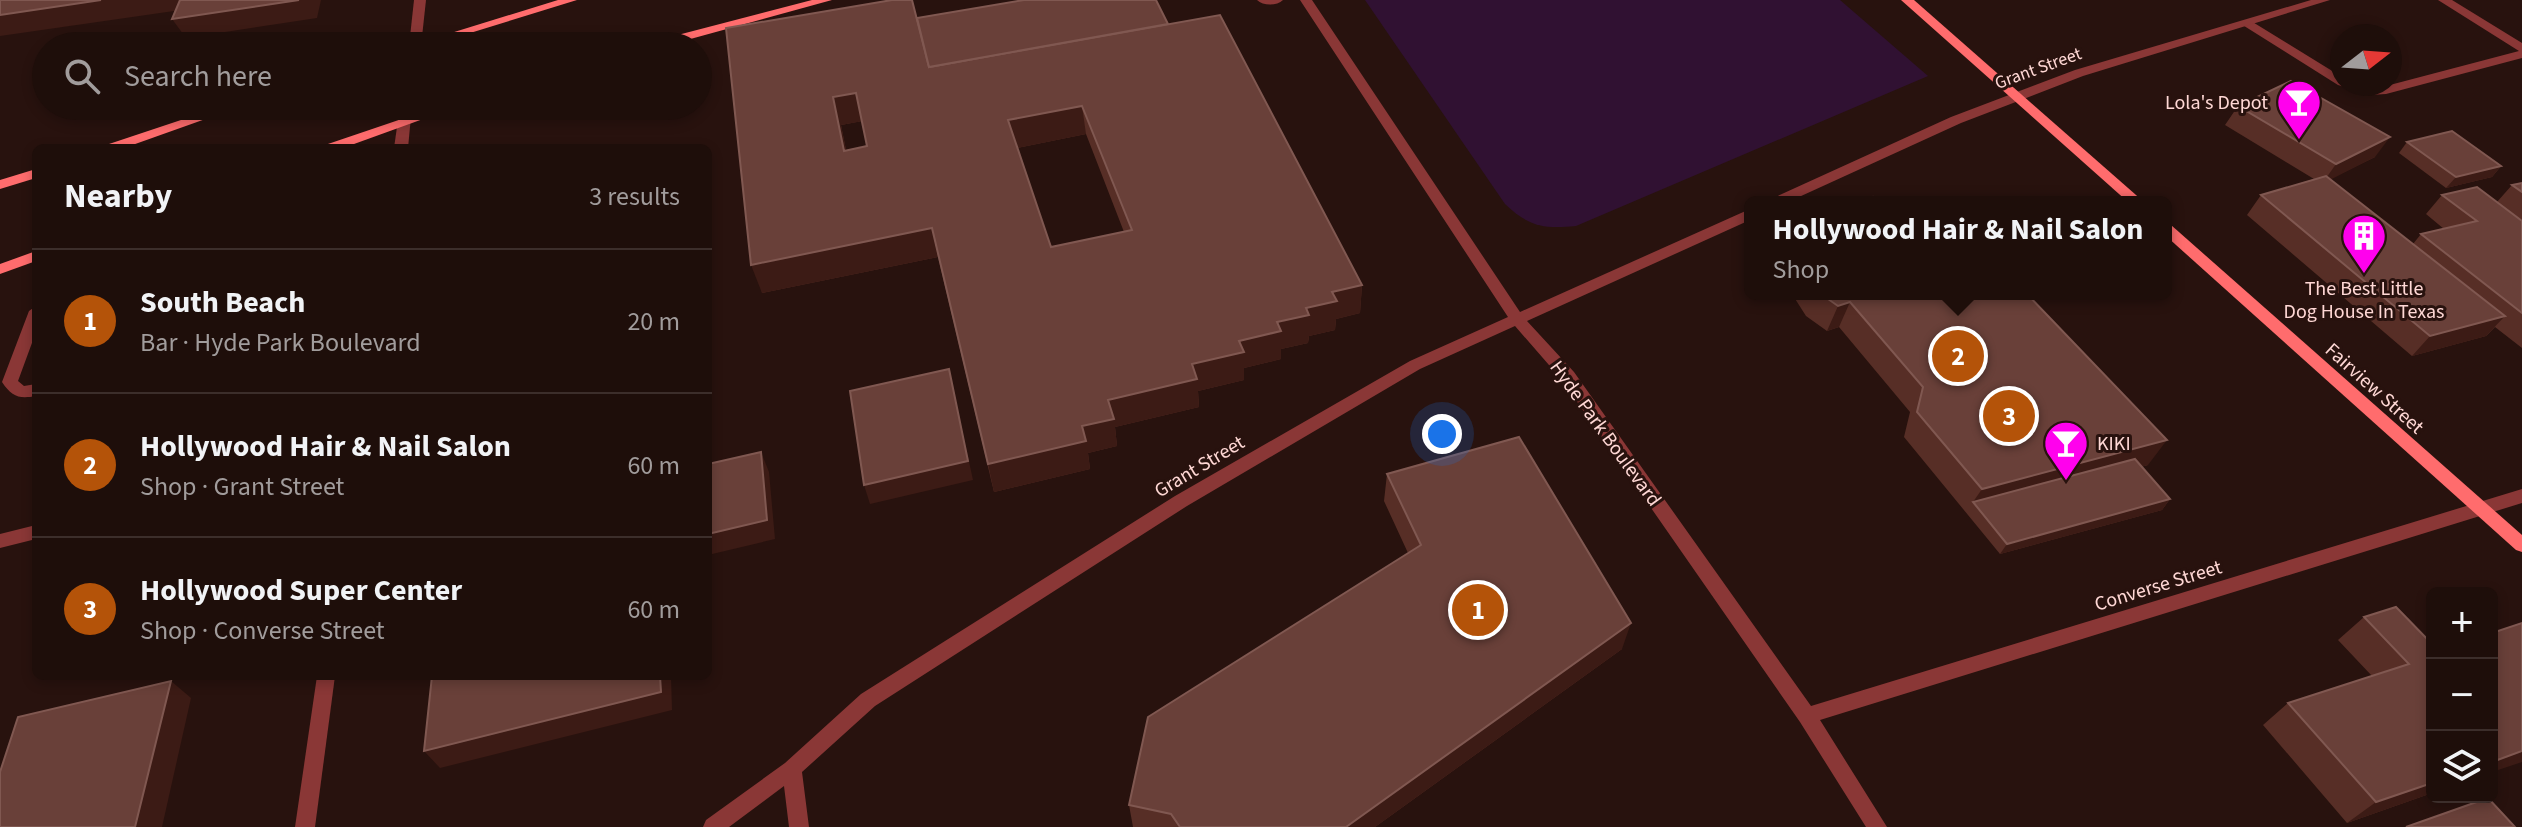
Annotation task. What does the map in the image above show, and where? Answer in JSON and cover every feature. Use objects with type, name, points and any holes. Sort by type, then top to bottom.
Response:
[{"type":"street","points":[[417,32],[420,0]]},
{"type":"street","points":[[462,32],[571,0]]},
{"type":"street","points":[[704,32],[826,0]]},
{"type":"street","points":[[1263,0],[1277,0]]},
{"type":"street","name":"Hyde Park Boulevard","points":[[1306,0],[1516,318],[1568,376],[1807,716],[1877,827]]},
{"type":"street","points":[[1907,0],[2130,196]]},
{"type":"street","name":"Grant Street","points":[[1789,196],[1921,135],[2079,73],[2324,0]]},
{"type":"street","points":[[2444,0],[2522,51]]},
{"type":"street","points":[[2247,24],[2330,74]]},
{"type":"street","points":[[2402,85],[2522,51]]},
{"type":"street","points":[[123,144],[194,120]]},
{"type":"street","points":[[341,144],[407,120]]},
{"type":"street","points":[[401,144],[404,121]]},
{"type":"street","points":[[0,185],[32,174]]},
{"type":"street","name":"Grant Street","points":[[713,827],[792,769],[868,700],[1181,501],[1415,365],[1744,217]]},
{"type":"street","name":"Fairview Street","points":[[2172,233],[2522,545]]},
{"type":"street","points":[[0,269],[32,257]]},
{"type":"street","points":[[32,322],[10,382],[21,393],[32,391]]},
{"type":"street","name":"Converse Street","points":[[1807,716],[2522,496]]},
{"type":"street","points":[[0,541],[32,533]]},
{"type":"street","points":[[305,827],[325,680]]},
{"type":"street","points":[[792,769],[799,827]]},
{"type":"shaded area","points":[[1365,0],[1840,0],[1928,76],[1576,226],[1538,225],[1522,218],[1505,204]]},
{"type":"building","points":[[0,0],[101,0],[0,15]]},
{"type":"building","points":[[180,0],[299,0],[172,19]]},
{"type":"building","points":[[892,0],[912,0],[929,67],[1220,15],[1362,285],[1332,292],[1337,301],[1306,308],[1309,315],[1277,322],[1281,331],[1239,341],[1244,352],[1192,364],[1197,379],[1108,400],[1114,419],[1082,426],[1086,441],[988,464],[932,228],[751,265],[726,28]],"holes":[[[856,93],[867,146],[844,151],[833,97]],[[1082,106],[1132,230],[1051,247],[1008,120]]]},
{"type":"building","points":[[1024,0],[1156,0],[1168,24],[929,67],[917,18]]},
{"type":"building","points":[[2291,81],[2390,137],[2336,164],[2238,106]]},
{"type":"building","points":[[2452,131],[2501,166],[2456,177],[2407,142]]},
{"type":"building","points":[[2326,176],[2505,316],[2430,336],[2261,195]]},
{"type":"building","points":[[2522,183],[2522,192],[2512,185]]},
{"type":"building","points":[[2477,187],[2522,221],[2522,313],[2421,234],[2477,221],[2442,195]]},
{"type":"building","points":[[1830,300],[2033,300],[2167,440],[1982,489],[1917,412],[1923,387],[1850,302],[1838,306]]},
{"type":"building","points":[[949,369],[968,461],[864,485],[850,391]]},
{"type":"building","points":[[1519,437],[1631,623],[1346,827],[1180,827],[1171,814],[1129,805],[1148,717],[1421,545],[1387,474]]},
{"type":"building","points":[[761,452],[767,520],[712,533],[712,463]]},
{"type":"building","points":[[2135,459],[2170,499],[2007,544],[1973,502]]},
{"type":"building","points":[[2396,607],[2426,638],[2426,785],[2376,802],[2288,703],[2409,664],[2364,617]]},
{"type":"building","points":[[2522,623],[2522,751],[2498,760],[2498,659],[2498,631]]},
{"type":"building","points":[[432,680],[660,680],[661,692],[424,751]]},
{"type":"building","points":[[171,681],[135,827],[0,827],[0,772],[18,717]]},
{"type":"building","points":[[2474,803],[2493,803],[2515,827],[2406,827]]},
{"type":"place","name":"Lola's Depot","points":[[2299,141]]},
{"type":"place","name":"The Best Little Dog House In Texas","points":[[2364,275]]},
{"type":"place","name":"Hollywood Hair & Nail Salon","points":[[1958,356]]},
{"type":"place","name":"Hollywood Super Center","points":[[2009,416]]},
{"type":"place","name":"KIKI","points":[[2066,482]]},
{"type":"place","name":"South Beach","points":[[1478,610]]}]
